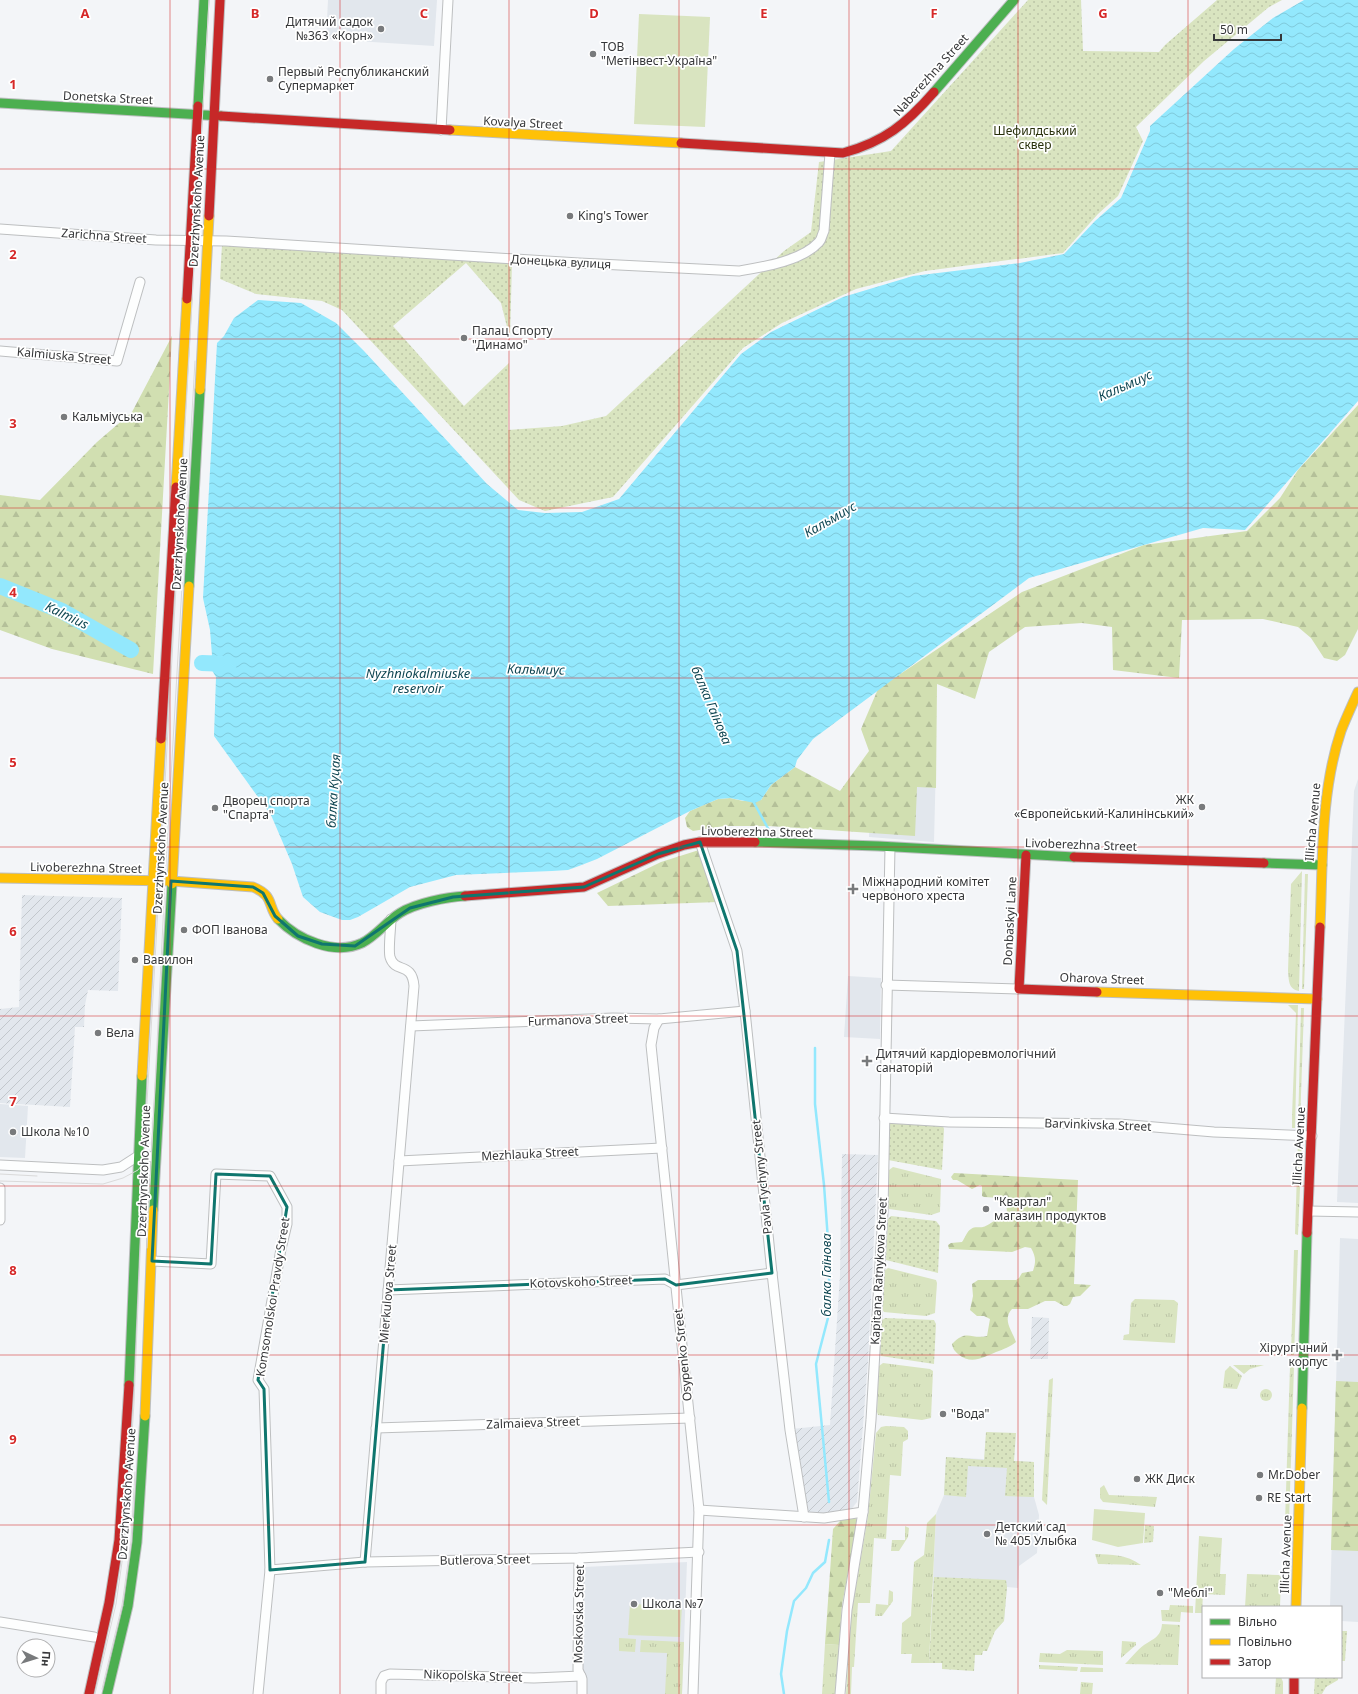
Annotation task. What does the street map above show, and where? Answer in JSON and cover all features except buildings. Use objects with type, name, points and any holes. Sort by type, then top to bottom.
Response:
[{"type":"street","name":"Dzerzhynskoho Avenue","points":[[89,1694],[110,1603],[119,1540],[128,1403],[138,1156],[164,679],[196,115],[204,0]]},
{"type":"street","name":"Dzerzhynskoho Avenue","points":[[107,1694],[128,1606],[137,1542],[152,1261],[155,1157],[188,614],[220,0]]},
{"type":"street","points":[[441,130],[448,0]]},
{"type":"street","name":"Naberezhna Street","points":[[830,153],[843,153],[858,149],[879,140],[901,126],[919,109],[1014,0]]},
{"type":"street","name":"Donetska Street","points":[[0,103],[214,116]]},
{"type":"street","name":"Kovalya Street","points":[[214,116],[830,153]]},
{"type":"street","name":"Донецька вулиця","points":[[207,240],[579,263],[739,271],[765,267],[794,257],[811,249],[820,241],[824,231],[830,153]]},
{"type":"street","name":"Zarichna Street","points":[[0,229],[156,240],[207,240]]},
{"type":"street","name":"Kalmiuska Street","points":[[0,350],[117,361],[140,282]]},
{"type":"street","name":"Illicha Avenue","points":[[1296,1606],[1309,1211],[1325,812],[1329,779],[1342,731],[1358,692]]},
{"type":"street","name":"Livoberezhna Street","points":[[0,878],[153,881],[253,887],[263,892],[271,903],[275,916],[286,928],[298,936],[322,944],[355,946],[369,938],[391,919],[410,908],[453,896],[584,887],[658,854],[684,845],[700,842],[739,841],[890,847],[1026,855],[1322,865]]},
{"type":"street","name":"Pavla Tychyny Street","points":[[700,842],[737,951],[745,1011],[790,1430],[804,1517]]},
{"type":"street","name":"Kapitana Ratnykova Street","points":[[840,1694],[846,1610],[863,1512],[871,1420],[881,1250],[890,847]]},
{"type":"street","name":"Donbaskyi Lane","points":[[1019,989],[1026,855]]},
{"type":"street","name":"Mierkulova Street","points":[[365,1562],[414,986],[413,975],[410,971],[395,964],[390,957],[391,919]]},
{"type":"street","name":"Oharova Street","points":[[886,985],[1317,999]]},
{"type":"street","name":"Furmanova Street","points":[[411,1026],[613,1018],[658,1019],[745,1011]]},
{"type":"street","name":"Osypenko Street","points":[[658,1019],[654,1028],[651,1045],[699,1510],[694,1694]]},
{"type":"street","name":"Barvinkivska Street","points":[[884,1118],[949,1122],[1119,1124],[1214,1132],[1312,1136]]},
{"type":"street","name":"Mezhlauka Street","points":[[399,1160],[662,1148]]},
{"type":"street","points":[[0,1174],[0,1165],[103,1170],[121,1166],[138,1156],[155,1157]]},
{"type":"street","name":"Komsomolskoi Pravdy Street","points":[[152,1261],[211,1264],[216,1174],[270,1176],[287,1207],[287,1224],[281,1249],[258,1380],[264,1389],[270,1570],[258,1694]]},
{"type":"street","points":[[0,1188],[0,1220]]},
{"type":"street","points":[[1309,1211],[1358,1212]]},
{"type":"street","name":"Kotovskoho Street","points":[[388,1290],[666,1279],[676,1285],[772,1273]]},
{"type":"street","name":"Zalmaieva Street","points":[[376,1428],[690,1418]]},
{"type":"street","points":[[699,1510],[824,1518],[863,1512]]},
{"type":"street","name":"Butlerova Street","points":[[270,1570],[365,1562],[580,1558],[699,1552]]},
{"type":"street","name":"Moskovska Street","points":[[580,1558],[578,1670],[581,1676],[582,1694]]},
{"type":"street","points":[[0,1622],[94,1637]]},
{"type":"street","name":"Nikopolska Street","points":[[381,1694],[381,1682],[384,1676],[390,1674],[534,1678],[581,1676]]},
{"type":"street","points":[[1294,1678],[1294,1694]]},
{"type":"highlighted area","points":[[700,842],[737,951],[772,1273],[676,1285],[665,1279],[388,1290],[365,1562],[270,1570],[264,1389],[258,1380],[287,1207],[270,1176],[216,1174],[211,1264],[152,1261],[171,881],[253,887],[263,893],[275,916],[298,936],[322,944],[355,946],[410,908],[453,897],[584,887],[658,854]]},
{"type":"shaded area","name":"Дитячий садок №363 «Корн»","points":[[328,0],[437,0],[434,46],[326,39]]},
{"type":"shaded area","points":[[936,762],[934,842],[869,837],[872,764]]},
{"type":"shaded area","points":[[1358,779],[1358,1203],[1337,1202],[1354,791]]},
{"type":"shaded area","points":[[22,895],[122,898],[118,991],[88,990],[85,1005],[84,1027],[75,1027],[70,1107],[0,1103],[0,1009],[19,1007]]},
{"type":"shaded area","points":[[848,976],[881,978],[880,1039],[844,1037]]},
{"type":"shaded area","name":"Школа №10","points":[[0,1104],[28,1106],[25,1158],[0,1157]]},
{"type":"shaded area","points":[[842,1154],[878,1155],[868,1361],[857,1502],[851,1509],[826,1516],[806,1512],[792,1429],[830,1425],[840,1275]]},
{"type":"shaded area","points":[[1340,1238],[1358,1239],[1358,1622],[1342,1621],[1342,1606],[1330,1606]]},
{"type":"shaded area","points":[[1032,1317],[1049,1318],[1048,1359],[1030,1359]]},
{"type":"shaded area","name":"Детский сад № 405 Улыбка","points":[[946,1457],[1034,1462],[1034,1497],[1039,1515],[1037,1553],[1019,1566],[1018,1588],[1007,1587],[1004,1621],[995,1631],[931,1630],[936,1514],[944,1495]]},
{"type":"shaded area","name":"Школа №7","points":[[687,1562],[682,1694],[584,1694],[585,1673],[582,1668],[584,1567]]},
{"type":"green space","name":"Шефилдський сквер","points":[[1028,0],[1081,0],[1083,51],[1159,52],[1165,45],[1217,0],[1282,0],[1269,7],[1204,61],[1136,127],[1143,141],[1118,196],[1098,214],[1063,253],[925,271],[856,289],[782,323],[743,348],[613,497],[545,511],[519,500],[342,310],[322,301],[256,294],[220,279],[222,245],[512,262],[510,339],[501,303],[466,263],[393,326],[464,406],[509,363],[508,430],[562,426],[606,416],[784,251],[811,232],[819,162],[891,151]]},
{"type":"green space","points":[[639,14],[710,17],[705,127],[634,124]]},
{"type":"green space","points":[[172,336],[153,674],[52,649],[0,630],[0,495],[40,500],[97,442],[132,412]]},
{"type":"green space","points":[[1358,405],[1358,629],[1345,655],[1337,661],[1324,658],[1311,638],[1298,627],[1263,619],[1182,620],[1179,678],[1113,670],[1112,627],[1082,623],[1025,627],[989,652],[975,699],[937,684],[936,788],[917,787],[915,836],[769,826],[724,826],[693,831],[687,827],[685,818],[690,811],[718,799],[730,798],[743,801],[761,800],[771,785],[795,767],[840,791],[869,751],[861,729],[878,689],[1022,592],[1144,545],[1247,531],[1280,498],[1298,470]]},
{"type":"green space","points":[[699,850],[718,902],[608,906],[597,893],[661,862]]},
{"type":"green space","points":[[1302,871],[1299,991],[1295,990],[1291,986],[1288,971],[1291,884]]},
{"type":"green space","points":[[1305,874],[1308,874],[1304,989],[1302,989]]},
{"type":"green space","points":[[1288,1005],[1298,1005],[1295,1128],[1292,1128],[1292,1116],[1296,1013]]},
{"type":"green space","points":[[1301,1008],[1304,1008],[1300,1124],[1298,1127]]},
{"type":"green space","points":[[890,1123],[943,1126],[942,1170],[888,1160]]},
{"type":"green space","points":[[1298,1141],[1302,1141],[1298,1235],[1295,1234]]},
{"type":"green space","points":[[893,1167],[941,1179],[940,1212],[931,1215],[889,1209],[889,1170]]},
{"type":"green space","points":[[954,1173],[1078,1180],[1074,1284],[1091,1285],[1080,1296],[1073,1297],[1070,1304],[1067,1306],[1055,1301],[1045,1301],[1028,1309],[1012,1309],[1009,1313],[1008,1321],[1016,1342],[1007,1348],[972,1360],[958,1354],[953,1348],[952,1344],[957,1339],[965,1335],[982,1337],[987,1336],[990,1319],[984,1316],[977,1316],[970,1310],[973,1296],[972,1284],[978,1280],[1016,1280],[1022,1273],[1033,1271],[1035,1260],[1031,1248],[1025,1247],[1012,1252],[949,1249],[948,1245],[951,1243],[962,1242],[971,1229],[985,1226],[1007,1212],[1006,1201],[1002,1198],[982,1196],[982,1186],[980,1185],[972,1189],[957,1180],[953,1180],[951,1177]]},
{"type":"green space","points":[[891,1216],[936,1221],[940,1226],[938,1273],[886,1260],[888,1219]]},
{"type":"green space","points":[[1294,1250],[1298,1250],[1294,1355],[1291,1355]]},
{"type":"green space","points":[[888,1268],[936,1280],[935,1313],[926,1316],[884,1312],[882,1309],[884,1271]]},
{"type":"green space","points":[[1135,1299],[1174,1300],[1178,1303],[1175,1343],[1123,1340],[1124,1335],[1129,1334],[1131,1303]]},
{"type":"green space","points":[[885,1318],[934,1320],[936,1324],[934,1364],[881,1356],[881,1321]]},
{"type":"green space","points":[[883,1363],[930,1369],[933,1371],[931,1418],[922,1420],[878,1415],[879,1366]]},
{"type":"green space","points":[[1233,1365],[1264,1365],[1250,1369],[1244,1374]]},
{"type":"green space","points":[[1230,1366],[1242,1376],[1237,1389],[1223,1388],[1225,1371]]},
{"type":"green space","points":[[1290,1367],[1294,1367],[1289,1522],[1285,1522]]},
{"type":"green space","points":[[1053,1378],[1047,1505],[1042,1500],[1049,1380]]},
{"type":"green space","points":[[1336,1381],[1358,1382],[1358,1551],[1331,1550]]},
{"type":"green space","points":[[1264,1389],[1268,1389],[1272,1395],[1268,1401],[1264,1401],[1260,1397],[1260,1393]]},
{"type":"green space","points":[[881,1427],[904,1427],[908,1431],[908,1439],[903,1442],[901,1476],[890,1475],[886,1539],[874,1538],[870,1603],[858,1603],[851,1694],[846,1694],[851,1616],[868,1516],[876,1433]]},
{"type":"green space","points":[[986,1432],[1016,1433],[1014,1461],[1034,1462],[1034,1497],[1005,1496],[1007,1468],[968,1466],[966,1497],[944,1495],[946,1457],[984,1460]]},
{"type":"green space","points":[[1104,1485],[1109,1495],[1157,1497],[1155,1507],[1103,1502],[1100,1498],[1100,1488]]},
{"type":"green space","points":[[1094,1509],[1145,1513],[1143,1543],[1118,1547],[1092,1540]]},
{"type":"green space","points":[[936,1514],[929,1663],[911,1663],[912,1654],[901,1654],[902,1623],[911,1616],[914,1562],[924,1555],[927,1523]]},
{"type":"green space","points":[[850,1517],[858,1520],[842,1605],[839,1645],[825,1644],[833,1529],[840,1521]]},
{"type":"green space","points":[[1145,1525],[1154,1526],[1153,1542],[1144,1543]]},
{"type":"green space","points":[[905,1526],[909,1528],[908,1537],[899,1551],[891,1551],[892,1540],[905,1540]]},
{"type":"green space","points":[[1199,1536],[1222,1538],[1220,1574],[1226,1574],[1225,1595],[1203,1594],[1202,1613],[1195,1613]]},
{"type":"green space","points":[[1095,1554],[1124,1557],[1141,1565],[1098,1564]]},
{"type":"green space","points":[[1247,1574],[1279,1575],[1281,1577],[1280,1606],[1245,1606]]},
{"type":"green space","points":[[934,1577],[1006,1580],[1007,1587],[1004,1621],[995,1631],[987,1651],[983,1651],[982,1655],[975,1655],[974,1671],[942,1669],[942,1663],[929,1663]]},
{"type":"green space","points":[[889,1590],[893,1592],[893,1601],[882,1616],[875,1616],[876,1604],[888,1605]]},
{"type":"green space","points":[[630,1604],[682,1606],[680,1637],[628,1635]]},
{"type":"green space","points":[[1170,1605],[1193,1606],[1193,1613],[1181,1612],[1180,1622],[1162,1621],[1161,1610],[1169,1610]]},
{"type":"green space","points":[[1162,1624],[1180,1625],[1178,1665],[1125,1664],[1141,1647],[1158,1635]]},
{"type":"green space","points":[[1342,1631],[1347,1631],[1345,1661],[1342,1661]]},
{"type":"green space","points":[[619,1638],[636,1639],[635,1652],[619,1651]]},
{"type":"green space","points":[[641,1640],[684,1642],[682,1694],[665,1694],[667,1653],[640,1652]]},
{"type":"green space","points":[[1122,1641],[1136,1642],[1136,1645],[1121,1658]]},
{"type":"green space","points":[[825,1644],[839,1645],[835,1694],[822,1694]]},
{"type":"green space","points":[[1067,1650],[1103,1651],[1103,1665],[1039,1662],[1040,1653],[1060,1654]]},
{"type":"green space","points":[[1039,1665],[1078,1667],[1077,1671],[1039,1669]]},
{"type":"green space","points":[[1081,1667],[1103,1668],[1103,1672],[1080,1672]]},
{"type":"green space","points":[[1276,1678],[1281,1678],[1283,1694],[1275,1694]]},
{"type":"green space","points":[[1315,1678],[1338,1678],[1338,1680],[1326,1687],[1322,1694],[1314,1694]]},
{"type":"green space","points":[[1081,1682],[1093,1683],[1092,1694],[1080,1694]]},
{"type":"water","name":"Nyzhniokalmiuske reservoir","points":[[1304,0],[1358,0],[1358,401],[1245,530],[1203,528],[1029,578],[813,739],[797,760],[795,767],[771,785],[761,800],[755,803],[730,798],[718,799],[690,811],[597,859],[568,870],[456,875],[410,887],[358,917],[350,920],[342,920],[320,912],[303,897],[292,864],[271,815],[214,736],[216,677],[208,664],[212,655],[210,630],[203,598],[217,343],[224,336],[234,318],[258,300],[301,303],[336,323],[364,351],[487,484],[518,510],[545,513],[582,512],[619,499],[741,354],[771,332],[843,297],[913,276],[1020,263],[1064,254],[1095,221],[1121,198],[1150,131],[1150,126],[1234,49],[1273,18]]},
{"type":"waterway","name":"Kalmius","points":[[0,586],[62,611],[131,650]]},
{"type":"waterway","name":"Кальмиус","points":[[202,663],[229,664]]},
{"type":"waterway","points":[[753,801],[770,832]]},
{"type":"waterway","name":"балка Гаїнова","points":[[815,1048],[815,1104],[824,1185],[829,1254],[829,1314],[816,1364],[829,1502]]},
{"type":"waterway","points":[[784,1694],[781,1674],[787,1631],[794,1601],[806,1588],[813,1573],[825,1562],[829,1540]]},
{"type":"tram line","points":[[95,1694],[116,1604],[125,1541],[134,1403],[144,1156],[209,0]]},
{"type":"tram line","points":[[147,1248],[165,881],[195,361]]},
{"type":"tram line","points":[[0,1181],[103,1184],[123,1178],[138,1170],[145,1161]]},
{"type":"tram line","points":[[0,1174],[37,1176]]},
{"type":"tram line","points":[[102,1689],[122,1605],[131,1541],[135,1472]]},
{"type":"traffic: fast","points":[[198,106],[204,0]]},
{"type":"traffic: fast","points":[[934,92],[1014,0]]},
{"type":"traffic: fast","points":[[0,103],[221,116]]},
{"type":"traffic: fast","points":[[189,586],[200,390]]},
{"type":"traffic: fast","points":[[755,842],[878,846],[1074,857]]},
{"type":"traffic: fast","points":[[1264,863],[1322,865]]},
{"type":"traffic: fast","points":[[153,1210],[172,884]]},
{"type":"traffic: fast","points":[[278,919],[295,933],[306,939],[328,946],[340,948],[351,947],[367,940],[395,916],[407,909],[432,901],[465,896]]},
{"type":"traffic: fast","points":[[129,1385],[142,1076]]},
{"type":"traffic: fast","points":[[1302,1408],[1307,1233]]},
{"type":"traffic: fast","points":[[107,1694],[128,1606],[137,1542],[145,1416]]},
{"type":"traffic: slow","points":[[450,130],[681,143]]},
{"type":"traffic: slow","points":[[200,390],[209,216]]},
{"type":"traffic: slow","points":[[176,487],[187,299]]},
{"type":"traffic: slow","points":[[172,884],[189,586]]},
{"type":"traffic: slow","points":[[1320,927],[1322,853],[1329,779],[1341,731],[1358,692]]},
{"type":"traffic: slow","points":[[142,1076],[161,739]]},
{"type":"traffic: slow","points":[[0,878],[171,881],[253,887],[265,894],[278,919]]},
{"type":"traffic: slow","points":[[1097,992],[1317,999]]},
{"type":"traffic: slow","points":[[145,1416],[153,1210]]},
{"type":"traffic: slow","points":[[1296,1606],[1302,1408]]},
{"type":"traffic: jam","points":[[209,216],[220,0]]},
{"type":"traffic: jam","points":[[681,143],[843,153],[858,149],[893,130],[914,113],[934,92]]},
{"type":"traffic: jam","points":[[187,299],[198,106]]},
{"type":"traffic: jam","points":[[221,116],[450,130]]},
{"type":"traffic: jam","points":[[161,739],[176,487]]},
{"type":"traffic: jam","points":[[465,896],[584,887],[658,854],[684,845],[700,842],[755,842]]},
{"type":"traffic: jam","points":[[1026,855],[1019,989],[1097,992]]},
{"type":"traffic: jam","points":[[1074,857],[1264,863]]},
{"type":"traffic: jam","points":[[1307,1233],[1320,927]]},
{"type":"traffic: jam","points":[[89,1694],[109,1603],[119,1540],[129,1385]]},
{"type":"traffic: jam","points":[[1294,1678],[1294,1694]]},
{"type":"place","name":"Дитячий садок №363 «Корн»","points":[[381,29]]},
{"type":"place","name":"ТОВ \"Метінвест-Україна\"","points":[[593,54]]},
{"type":"place","name":"Первый Республиканский Супермаркет","points":[[270,79]]},
{"type":"place","name":"King's Tower","points":[[570,216]]},
{"type":"place","name":"Палац Спорту \"Динамо\"","points":[[464,338]]},
{"type":"place","name":"Кальміуська","points":[[64,417]]},
{"type":"place","name":"ЖК «Європейський-Калинінський»","points":[[1202,807]]},
{"type":"place","name":"Дворец спорта \"Спарта\"","points":[[215,808]]},
{"type":"place","name":"Міжнародний комітет червоного хреста","points":[[853,889]]},
{"type":"place","name":"ФОП Іванова","points":[[184,930]]},
{"type":"place","name":"Вавилон","points":[[135,960]]},
{"type":"place","name":"Вела","points":[[98,1033]]},
{"type":"place","name":"Дитячий кардіоревмологічний санаторій","points":[[867,1061]]},
{"type":"place","name":"Школа №10","points":[[13,1132]]},
{"type":"place","name":"\"Квартал\" магазин продуктов","points":[[986,1209]]},
{"type":"place","name":"Хірургічний корпус","points":[[1337,1355]]},
{"type":"place","name":"\"Вода\"","points":[[943,1414]]},
{"type":"place","name":"Mr.Dober","points":[[1260,1475]]},
{"type":"place","name":"ЖК Диск","points":[[1137,1479]]},
{"type":"place","name":"RE Start","points":[[1259,1498]]},
{"type":"place","name":"Детский сад № 405 Улыбка","points":[[987,1534]]},
{"type":"place","name":"\"Меблі\"","points":[[1160,1593]]},
{"type":"place","name":"Школа №7","points":[[634,1604]]},
{"type":"water label","name":"балка Куцая","points":[[333,791]]}]
